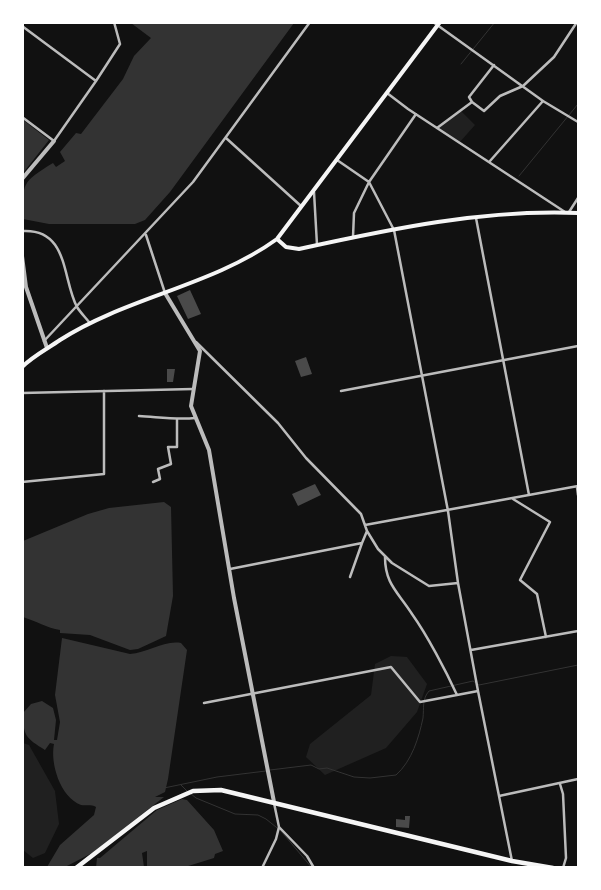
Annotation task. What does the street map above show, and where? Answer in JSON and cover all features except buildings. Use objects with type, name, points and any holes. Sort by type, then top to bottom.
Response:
[{"type":"main road","points":[[22,367],[47,348],[89,322],[243,262],[277,239],[303,208],[439,24]]},
{"type":"main road","points":[[277,239],[292,249],[394,230],[520,212],[578,213]]},
{"type":"main road","points":[[76,868],[154,808],[180,794],[193,791],[221,790],[512,861],[553,868]]},
{"type":"street","points":[[22,179],[54,141],[120,44],[114,22]]},
{"type":"street","points":[[44,341],[77,308],[103,276],[193,182],[310,22]]},
{"type":"street","points":[[433,22],[439,24],[543,101],[578,122]]},
{"type":"street","points":[[494,65],[470,98],[472,102],[484,111],[488,110],[500,96],[523,86],[554,57],[577,22]]},
{"type":"street","points":[[22,26],[96,81]]},
{"type":"street","points":[[388,93],[437,128],[567,212],[578,198]]},
{"type":"street","points":[[490,161],[543,101]]},
{"type":"street","points":[[437,128],[472,102]]},
{"type":"street","points":[[353,238],[354,213],[369,182],[416,114]]},
{"type":"street","points":[[22,117],[54,141]]},
{"type":"street","points":[[226,138],[303,208]]},
{"type":"street","points":[[337,160],[369,182],[394,230],[448,511],[458,583],[478,691],[512,861]]},
{"type":"street","points":[[314,192],[316,245]]},
{"type":"street","points":[[476,218],[529,495]]},
{"type":"street","points":[[22,231],[40,233],[51,241],[60,252],[77,308],[89,322]]},
{"type":"street","points":[[145,234],[165,293],[200,351],[191,406],[209,450],[252,693],[279,827],[276,839],[262,868]]},
{"type":"street","points":[[22,256],[24,285],[47,348]]},
{"type":"street","points":[[195,340],[278,422],[306,458],[361,514],[367,531],[392,563],[429,586],[458,583]]},
{"type":"street","points":[[341,391],[578,346]]},
{"type":"street","points":[[22,393],[195,389]]},
{"type":"street","points":[[22,482],[104,474],[104,391]]},
{"type":"street","points":[[139,416],[168,417],[176,420],[195,418]]},
{"type":"street","points":[[153,482],[160,479],[158,468],[171,464],[168,447],[177,446],[176,420]]},
{"type":"street","points":[[365,525],[578,486],[578,495]]},
{"type":"street","points":[[512,498],[550,522],[520,580],[537,594],[546,637]]},
{"type":"street","points":[[350,577],[367,531]]},
{"type":"street","points":[[230,569],[362,543]]},
{"type":"street","points":[[385,556],[385,572],[395,593],[412,614],[457,695]]},
{"type":"street","points":[[471,650],[578,631]]},
{"type":"street","points":[[204,703],[391,667],[420,702],[478,691]]},
{"type":"street","points":[[499,796],[578,779]]},
{"type":"street","points":[[560,784],[563,794],[566,858],[563,868]]},
{"type":"street","points":[[279,827],[307,856],[314,868]]},
{"type":"shaded area","points":[[131,23],[294,23],[170,192],[145,220],[135,224],[49,224],[23,219],[23,198],[26,185],[35,175],[53,163],[56,167],[65,161],[60,152],[76,133],[81,134],[123,79],[134,56],[151,38]]},
{"type":"shaded area","points":[[460,110],[475,125],[459,143],[437,128]]},
{"type":"shaded area","points":[[23,120],[49,140],[23,173]]},
{"type":"shaded area","points":[[164,502],[171,507],[173,596],[166,636],[138,649],[130,650],[90,635],[60,633],[60,630],[23,617],[23,541],[88,514],[109,508]]},
{"type":"shaded area","points":[[62,638],[130,654],[168,643],[181,643],[187,650],[168,779],[165,792],[155,797],[164,797],[94,852],[65,867],[47,867],[60,845],[94,815],[96,807],[81,805],[67,795],[55,770],[54,744],[50,743],[45,750],[30,739],[25,732],[23,713],[31,704],[42,701],[53,708],[56,720],[54,740],[57,740],[60,722],[55,695]]},
{"type":"shaded area","points":[[391,656],[407,657],[427,684],[417,712],[386,748],[325,775],[306,757],[310,744],[371,695],[375,664]]},
{"type":"shaded area","points":[[23,743],[29,745],[55,791],[59,824],[45,853],[33,858],[23,850]]},
{"type":"shaded area","points":[[182,799],[187,800],[214,830],[223,851],[215,854],[214,858],[185,867],[147,867],[147,851],[142,853],[144,867],[96,868],[97,858],[100,858],[157,810]]},
{"type":"waterway","points":[[461,64],[495,22]]},
{"type":"waterway","points":[[519,176],[578,104]]},
{"type":"waterway","points":[[270,770],[311,765],[319,769],[327,768],[354,777],[370,778],[396,775],[411,756],[423,718],[424,700],[429,691],[473,681],[479,685],[578,665]]},
{"type":"waterway","points":[[164,788],[217,777],[266,771]]},
{"type":"waterway","points":[[181,785],[187,791]]},
{"type":"waterway","points":[[190,793],[196,798],[235,814],[258,815],[266,819],[281,831],[312,868]]}]
